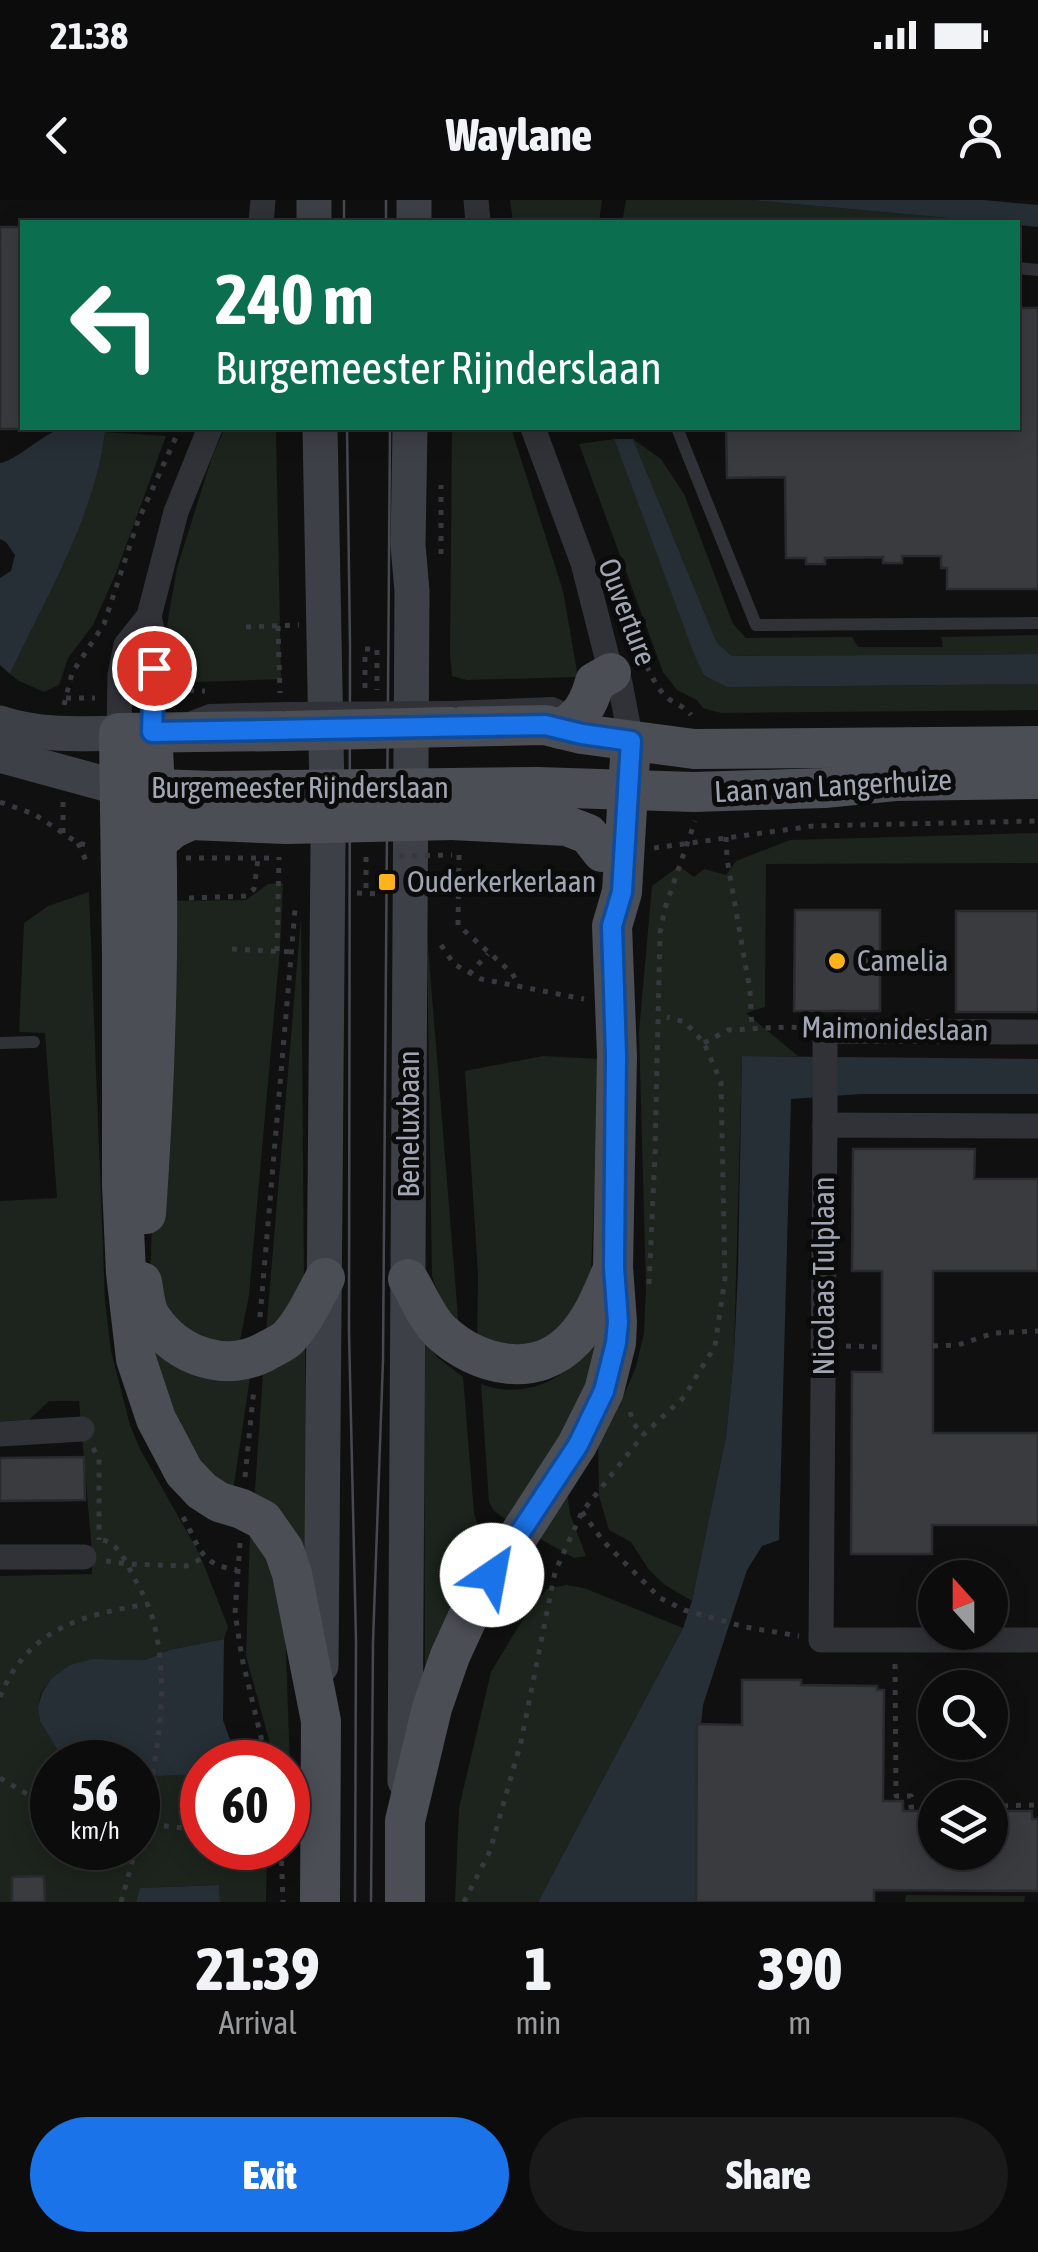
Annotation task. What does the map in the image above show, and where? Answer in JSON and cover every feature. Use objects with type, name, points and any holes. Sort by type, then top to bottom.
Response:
[{"type":"main road","points":[[320,430],[328,832],[320,1902]]},
{"type":"main road","name":"Beneluxbaan","points":[[405,1902],[410,430]]},
{"type":"main road","points":[[611,673],[595,682],[589,701],[594,731],[594,804],[604,893],[612,926]]},
{"type":"main road","name":"Burgemeester Rijnderslaan","points":[[0,723],[19,730],[63,735],[135,733],[285,711],[451,717],[594,731]]},
{"type":"main road","name":"Laan van Langerhuize","points":[[594,731],[694,748],[1038,746]]},
{"type":"main road","points":[[135,733],[138,789],[122,957],[122,1166],[126,1272],[136,1359],[156,1420],[184,1472],[219,1502],[262,1520],[284,1550],[321,1722]]},
{"type":"main road","name":"Burgemeester Rijnderslaan","points":[[0,755],[138,789],[213,791],[284,824],[454,821],[594,804]]},
{"type":"main road","name":"Laan van Langerhuize","points":[[594,804],[694,792],[824,788],[895,781],[1038,779]]},
{"type":"main road","points":[[138,789],[175,831],[155,1014],[142,1283],[150,1317],[176,1344],[202,1358],[228,1362],[256,1357],[286,1340],[305,1316],[325,1278]]},
{"type":"main road","points":[[454,821],[594,804]]},
{"type":"main road","name":"Beneluxbaan","points":[[405,1820],[432,1708],[450,1656],[472,1608],[578,1445],[604,1391],[616,1343],[612,926],[622,892],[594,804]]},
{"type":"main road","points":[[175,831],[284,824]]},
{"type":"main road","points":[[408,1278],[438,1330],[474,1356],[503,1364],[528,1365],[549,1359],[574,1340],[594,1310],[614,1267]]},
{"type":"street","points":[[135,733],[156,643],[148,616],[176,512],[209,430]]},
{"type":"street","name":"Ouverture","points":[[533,430],[583,564],[611,673],[620,683],[594,731]]},
{"type":"street","name":"Maimonideslaan","points":[[826,1040],[1038,1032]]},
{"type":"street","name":"Nicolaas Tulplaan","points":[[821,1640],[826,1040]]},
{"type":"street","points":[[825,1114],[1038,1126]]},
{"type":"street","points":[[0,1434],[82,1428]]},
{"type":"street","points":[[0,1557],[92,1548]]},
{"type":"street","points":[[821,1640],[1038,1640]]},
{"type":"lane","points":[[679,430],[756,625],[1038,622]]},
{"type":"lane","points":[[0,1042],[34,1042]]},
{"type":"path","points":[[63,710],[72,673],[104,624],[138,520],[179,430]]},
{"type":"path","name":"Ouverture","points":[[614,576],[653,679],[663,695],[690,714],[694,748]]},
{"type":"path","points":[[246,626],[302,625],[302,635]]},
{"type":"path","points":[[278,626],[285,711]]},
{"type":"path","points":[[365,688],[365,649],[376,649],[377,692]]},
{"type":"path","points":[[648,1287],[660,932],[694,822],[694,792]]},
{"type":"path","points":[[454,821],[458,925],[512,973],[520,987],[590,1000]]},
{"type":"path","name":"Laan van Langerhuize","points":[[687,844],[813,826],[1038,821]]},
{"type":"path","points":[[277,951],[284,824]]},
{"type":"path","points":[[726,838],[750,991],[752,1029]]},
{"type":"path","points":[[366,857],[366,894]]},
{"type":"path","points":[[183,898],[246,896],[254,889],[258,858]]},
{"type":"path","points":[[357,893],[382,894]]},
{"type":"path","points":[[262,1740],[242,1658],[236,1613],[296,898]]},
{"type":"path","points":[[232,950],[292,952]]},
{"type":"path","points":[[470,974],[489,954]]},
{"type":"path","points":[[464,1902],[490,1850],[521,1742],[555,1572],[582,1512],[643,1435],[684,1398],[715,1346],[725,1278],[721,1082],[704,1043],[685,1022],[667,1017]]},
{"type":"path","name":"Maimonideslaan","points":[[704,1043],[728,1030],[787,1027],[826,1040]]},
{"type":"path","points":[[933,1346],[958,1345],[994,1333],[1038,1330]]},
{"type":"path","points":[[823,1346],[881,1346]]},
{"type":"path","points":[[626,1400],[634,1424],[643,1435]]},
{"type":"path","points":[[82,1428],[99,1459],[92,1548]]},
{"type":"path","points":[[582,1512],[603,1541],[660,1598],[684,1610],[744,1627],[821,1640]]},
{"type":"path","points":[[92,1548],[111,1542],[128,1564],[148,1604],[155,1626],[161,1687],[157,1740]]},
{"type":"path","points":[[92,1548],[128,1564],[186,1566],[205,1557]]},
{"type":"path","points":[[0,1697],[27,1653],[48,1635],[80,1618],[148,1604]]},
{"type":"path","points":[[895,1640],[896,1796],[910,1796],[910,1807],[918,1807]]},
{"type":"path","points":[[0,1778],[30,1796]]},
{"type":"path","points":[[1008,1806],[1038,1806]]},
{"type":"path","points":[[121,1902],[130,1870]]},
{"type":"path","points":[[282,1870],[283,1902]]},
{"type":"shaded area","points":[[510,200],[602,200],[599,220],[513,220]]},
{"type":"shaded area","points":[[626,200],[751,200],[971,220],[652,219],[622,220]]},
{"type":"shaded area","points":[[751,200],[984,200],[1038,205],[1038,227],[1020,225],[1020,220],[971,220]]},
{"type":"shaded area","points":[[224,430],[276,430],[281,679],[169,683],[161,660],[177,568]]},
{"type":"shaded area","points":[[452,430],[512,430],[563,591],[578,677],[467,680],[452,676]]},
{"type":"shaded area","points":[[53,432],[105,432],[100,464],[80,526],[10,674],[0,665],[0,578],[11,571],[15,555],[0,539],[0,463]]},
{"type":"shaded area","points":[[105,432],[166,436],[93,625],[68,658],[59,685],[44,692],[10,674],[80,526],[100,464]]},
{"type":"shaded area","points":[[614,439],[694,653],[727,687],[1038,684],[1038,710],[721,713],[703,708],[697,700],[677,690],[663,672],[579,444]]},
{"type":"shaded area","points":[[614,439],[633,439],[717,643],[732,656],[1038,654],[1038,684],[727,687],[704,675]]},
{"type":"shaded area","points":[[633,439],[661,459],[684,494],[733,624],[746,638],[852,637],[858,647],[943,647],[941,637],[1038,635],[1038,654],[732,656],[717,643]]},
{"type":"shaded area","points":[[1038,833],[1038,863],[766,864],[765,1007],[746,1013],[798,1056],[742,1056],[734,1356],[726,1437],[692,1601],[665,1585],[649,1570],[631,1542],[609,1530],[599,1496],[598,1441],[636,1367],[644,1333],[639,1032],[652,886],[679,866],[694,877],[704,869],[726,875],[736,861],[790,840]]},
{"type":"shaded area","points":[[283,883],[249,1295],[239,1346],[186,1338],[150,1281],[163,901],[246,900],[268,884]]},
{"type":"shaded area","points":[[89,892],[105,1300],[111,1351],[140,1449],[200,1555],[228,1627],[224,1639],[169,1650],[145,1660],[93,1659],[51,1679],[41,1693],[38,1707],[40,1721],[51,1740],[30,1740],[30,1870],[160,1870],[160,1776],[180,1775],[180,1870],[267,1870],[266,1902],[220,1902],[219,1885],[140,1888],[136,1902],[0,1902],[0,1576],[92,1574],[79,1401],[49,1401],[29,1420],[0,1421],[0,1201],[57,1198],[45,1033],[19,1032],[24,923],[48,906]]},
{"type":"shaded area","points":[[301,918],[304,1277],[289,1309],[266,1333]]},
{"type":"shaded area","points":[[427,935],[459,1329],[449,1321],[432,1276]]},
{"type":"shaded area","points":[[543,1056],[600,1059],[591,1272],[580,1304],[543,1345],[477,1343],[478,1273],[465,1071]]},
{"type":"shaded area","points":[[742,1056],[1038,1059],[1038,1094],[861,1094],[791,1099],[779,1540],[762,1546],[747,1570],[703,1705],[698,1754],[699,1902],[538,1902],[683,1628],[692,1601],[726,1437],[734,1356]]},
{"type":"shaded area","points":[[601,1331],[592,1380],[512,1524],[494,1511],[489,1502],[481,1384],[516,1390],[550,1381],[574,1363]]},
{"type":"shaded area","points":[[424,1339],[437,1357],[463,1377],[474,1513],[479,1529],[498,1543],[425,1682]]},
{"type":"shaded area","points":[[305,1340],[309,1588],[254,1504],[263,1374]]},
{"type":"shaded area","points":[[143,1343],[251,1371],[233,1491],[198,1475]]},
{"type":"shaded area","points":[[567,1492],[570,1514],[586,1556],[574,1558],[537,1537]]},
{"type":"shaded area","points":[[250,1532],[263,1542],[285,1625],[289,1740],[269,1740],[246,1656]]},
{"type":"shaded area","points":[[566,1585],[584,1588],[683,1628],[538,1902],[455,1902],[459,1808],[491,1672],[547,1589]]},
{"type":"shaded area","points":[[224,1639],[223,1720],[230,1740],[180,1740],[180,1775],[160,1776],[160,1740],[51,1740],[40,1721],[38,1707],[51,1679],[70,1665],[93,1659],[145,1660],[169,1650]]},
{"type":"shaded area","points":[[219,1885],[220,1902],[136,1902],[140,1888]]},
{"type":"shaded area","points":[[906,1895],[1025,1896],[1024,1902],[905,1902]]},
{"type":"building","points":[[0,227],[20,227],[20,429],[0,429]]},
{"type":"building","points":[[1020,308],[1038,308],[1038,589],[947,589],[947,568],[941,568],[941,556],[902,556],[902,563],[883,563],[883,557],[825,558],[825,564],[806,564],[806,558],[786,558],[785,477],[727,478],[726,430],[1020,430]]},
{"type":"building","name":"Camelia","points":[[795,910],[880,910],[880,1011],[794,1011]]},
{"type":"building","points":[[956,911],[1038,911],[1038,1012],[956,1012]]},
{"type":"building","points":[[853,1149],[975,1149],[974,1179],[1038,1179],[1038,1271],[933,1271],[933,1433],[1038,1433],[1038,1525],[932,1525],[932,1554],[851,1554],[852,1372],[882,1372],[882,1271],[852,1271]]},
{"type":"building","points":[[84,1457],[85,1500],[0,1501],[0,1458]]},
{"type":"building","points":[[742,1680],[877,1686],[877,1690],[884,1690],[883,1801],[903,1801],[903,1811],[918,1811],[918,1870],[1008,1870],[1008,1811],[1032,1811],[1032,1819],[1038,1819],[1038,1891],[874,1890],[874,1902],[696,1902],[697,1724],[742,1725]]},
{"type":"building","points":[[44,1876],[45,1902],[12,1902],[12,1877]]},
{"type":"tram line","points":[[344,200],[344,220]]},
{"type":"tram line","points":[[386,200],[386,220]]},
{"type":"tram line","points":[[347,430],[355,1902]]},
{"type":"tram line","points":[[371,1902],[373,1642],[383,1360],[390,430]]},
{"type":"place","name":"Ouderkerkerlaan","points":[[387,882]]},
{"type":"place","name":"Camelia","points":[[837,961]]},
{"type":"route","points":[[154,668],[152,732],[545,725],[631,741],[622,892],[612,926],[616,1343],[604,1391],[578,1445],[492,1575]]}]
